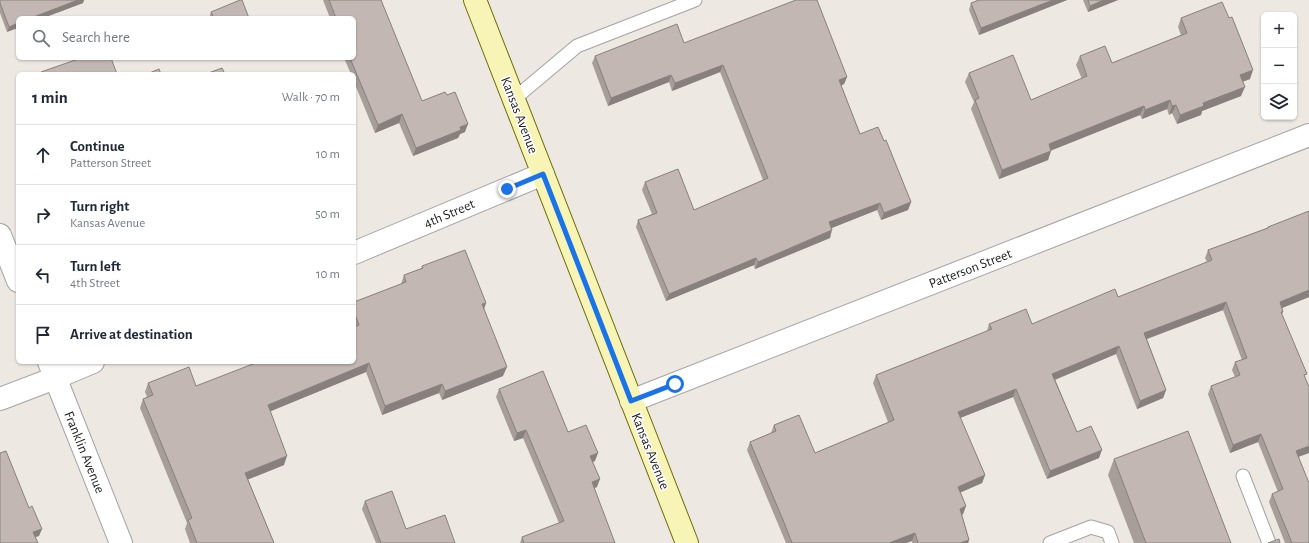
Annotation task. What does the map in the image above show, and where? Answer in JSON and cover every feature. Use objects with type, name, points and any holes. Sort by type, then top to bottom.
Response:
[{"type":"street","name":"Kansas Avenue","points":[[475,0],[687,543]]},
{"type":"street","name":"Patterson Street","points":[[631,401],[1309,135]]},
{"type":"street","name":"4th Street","points":[[356,252],[543,174]]},
{"type":"street","points":[[0,235],[16,276]]},
{"type":"street","points":[[0,399],[52,370],[83,364]]},
{"type":"street","name":"Franklin Avenue","points":[[52,370],[121,543]]},
{"type":"lane","points":[[514,99],[577,46],[695,0]]},
{"type":"lane","points":[[1243,476],[1269,543]]},
{"type":"lane","points":[[1050,543],[1091,527],[1108,532],[1112,543]]},
{"type":"building","points":[[0,0],[78,0],[36,16],[16,16],[16,24],[9,27]]},
{"type":"building","points":[[242,0],[248,16],[213,16],[211,12]]},
{"type":"building","points":[[329,0],[381,0],[422,101],[445,92],[447,95],[455,92],[468,124],[460,127],[461,130],[416,148],[402,114],[378,125],[351,60],[356,60],[356,16],[335,16]]},
{"type":"building","points":[[796,0],[817,0],[847,77],[839,80],[860,134],[878,127],[884,141],[886,140],[911,202],[884,213],[880,203],[829,222],[832,230],[758,262],[756,258],[669,294],[638,220],[657,213],[645,182],[678,169],[694,210],[768,178],[723,65],[675,83],[671,75],[611,98],[595,56],[677,24],[684,43]]},
{"type":"building","points":[[979,0],[1053,0],[981,28],[971,3]]},
{"type":"building","points":[[1088,0],[1104,0],[1090,6]]},
{"type":"building","points":[[1222,2],[1229,18],[1232,17],[1253,70],[1240,75],[1245,87],[1203,103],[1204,106],[1180,115],[1176,105],[1172,106],[1170,100],[1145,110],[1144,106],[1049,144],[1051,151],[1002,170],[975,100],[979,98],[969,73],[1013,55],[1031,100],[1087,76],[1080,56],[1105,46],[1112,63],[1187,33],[1181,18]]},
{"type":"building","points":[[75,60],[112,60],[116,72],[41,72]]},
{"type":"building","points":[[222,68],[224,72],[211,72]]},
{"type":"building","points":[[159,69],[160,72],[152,72]]},
{"type":"building","points":[[1309,211],[1309,290],[1280,302],[1283,312],[1281,312],[1307,374],[1304,375],[1309,387],[1309,446],[1296,451],[1309,483],[1309,543],[1292,543],[1272,494],[1283,489],[1261,434],[1233,445],[1211,386],[1240,375],[1235,362],[1247,358],[1226,302],[1144,333],[1166,390],[1140,401],[1119,346],[1052,374],[1077,432],[1091,426],[1102,450],[1050,471],[1016,389],[958,412],[985,475],[958,487],[966,506],[960,509],[969,540],[960,543],[918,543],[915,533],[889,543],[792,543],[750,442],[776,431],[774,425],[799,415],[815,453],[894,420],[876,375],[992,329],[989,324],[1026,309],[1032,324],[1115,289],[1118,297],[1212,260],[1208,250]]},
{"type":"building","points":[[465,250],[486,303],[482,304],[507,367],[445,391],[442,384],[385,406],[369,363],[268,405],[287,456],[245,473],[274,543],[197,543],[188,520],[192,518],[143,399],[153,395],[148,383],[189,367],[196,386],[253,364],[356,364],[356,326],[359,325],[356,317],[356,301],[406,282],[404,275],[423,268],[422,266]]},
{"type":"building","points":[[543,371],[568,432],[586,425],[598,453],[590,456],[600,479],[592,482],[615,543],[524,543],[522,537],[564,521],[526,430],[517,433],[499,389]]},
{"type":"building","points":[[1188,431],[1231,543],[1146,543],[1114,459]]},
{"type":"building","points":[[6,451],[29,508],[32,506],[42,529],[33,532],[38,543],[0,543],[0,453]]},
{"type":"building","points":[[392,491],[406,529],[445,515],[455,543],[381,543],[365,501]]},
{"type":"building","points":[[1279,539],[1280,543],[1268,543]]},
{"type":"route","points":[[507,189],[543,174],[631,401],[675,384]]}]
